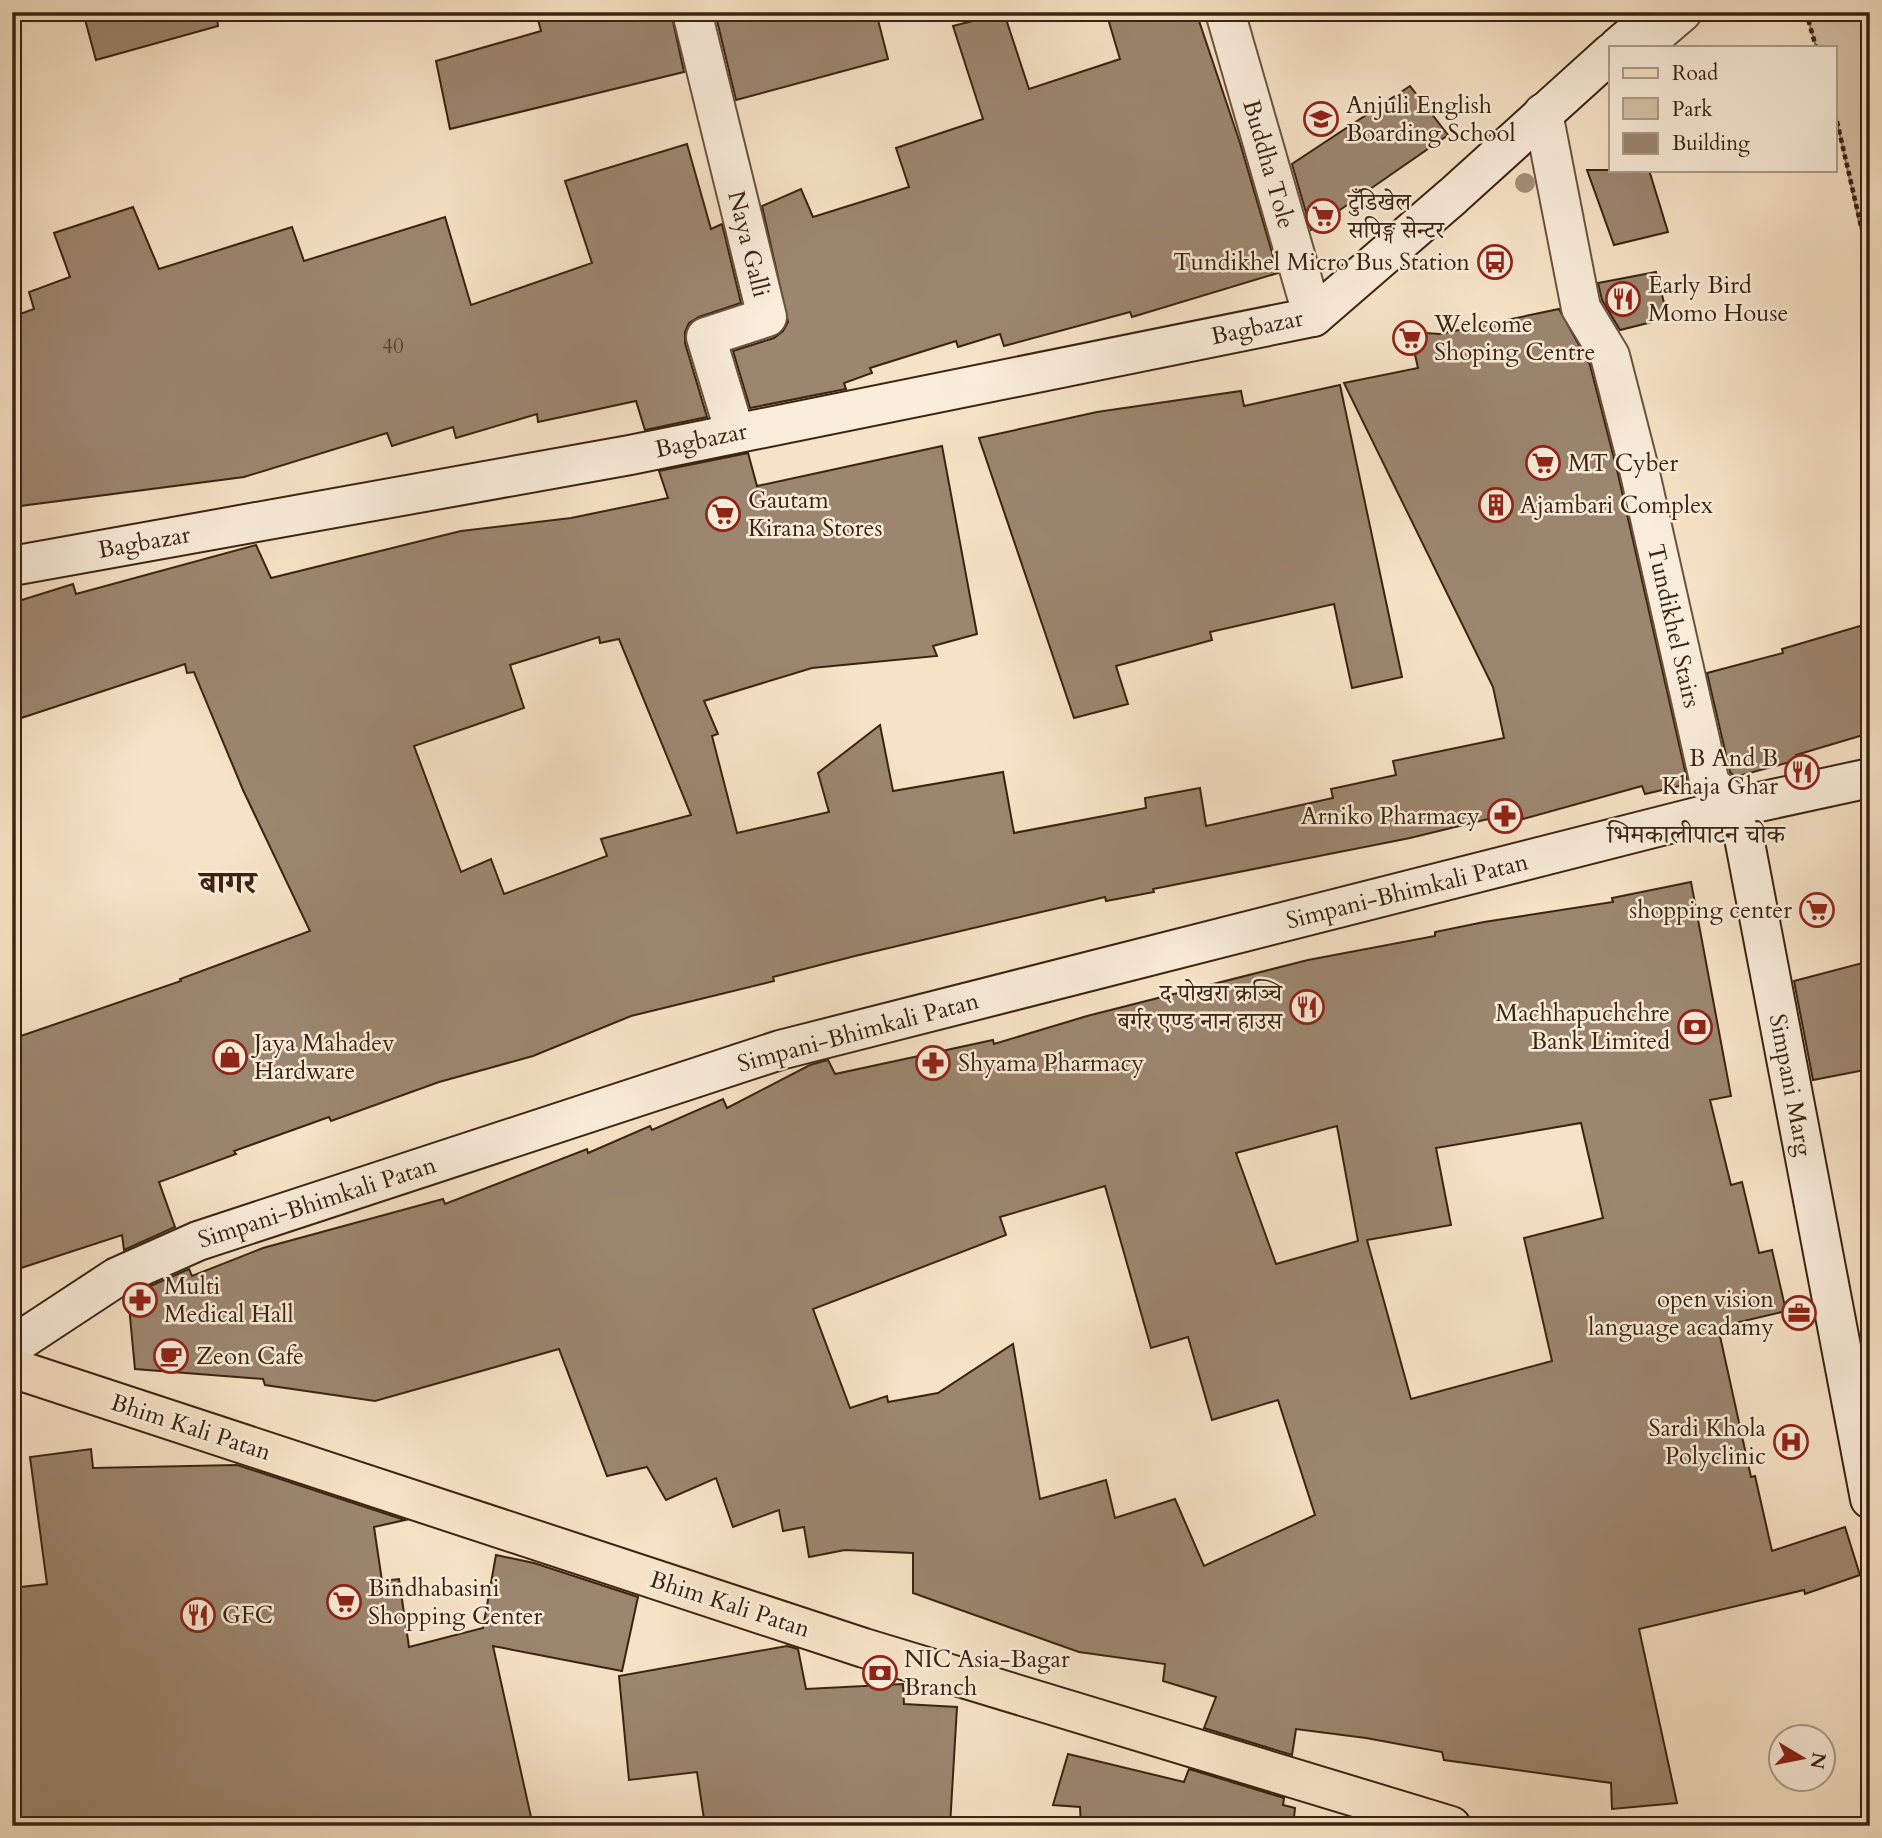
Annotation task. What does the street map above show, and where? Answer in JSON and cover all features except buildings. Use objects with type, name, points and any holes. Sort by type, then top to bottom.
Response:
[{"type":"main road","name":"Naya Galli","points":[[692,12],[767,317],[706,337],[735,433]]},
{"type":"main road","name":"Buddha Tole","points":[[1225,12],[1313,317]]},
{"type":"main road","points":[[1619,46],[1659,12]]},
{"type":"main road","points":[[1642,46],[1682,12]]},
{"type":"main road","points":[[1545,121],[1609,55]]},
{"type":"main road","points":[[1545,121],[1609,74]]},
{"type":"main road","name":"Bagbazar","points":[[12,566],[630,455],[1313,317],[1545,121]]},
{"type":"main road","name":"Tundikhel Stairs","points":[[1545,121],[1581,308],[1610,356],[1639,469],[1710,784],[1736,807]]},
{"type":"main road","points":[[1736,807],[1870,778]]},
{"type":"main road","name":"Simpani-Bhimkali Patan","points":[[12,1346],[117,1276],[198,1241],[780,1050],[1736,807]]},
{"type":"main road","name":"Simpani Marg","points":[[1736,807],[1870,1499]]},
{"type":"main road","name":"Bhim Kali Patan","points":[[12,1368],[864,1648],[1451,1826]]},
{"type":"path","points":[[1806,12],[1816,46]]},
{"type":"path","points":[[1836,117],[1861,226]]},
{"type":"green space","points":[[1806,12],[1870,12],[1870,271],[1836,118],[1836,46],[1816,46]]},
{"type":"place","name":"Anjuli English Boarding School","points":[[1321,119]]},
{"type":"place","name":"टुँडिखेल सपिङ्ग सेन्टर","points":[[1323,216]]},
{"type":"place","name":"Tundikhel Micro Bus Station","points":[[1495,262]]},
{"type":"place","name":"Early Bird Momo House","points":[[1623,299]]},
{"type":"place","name":"Welcome Shoping Centre","points":[[1410,338]]},
{"type":"place","name":"MT Cyber","points":[[1543,463]]},
{"type":"place","name":"Ajambari Complex","points":[[1496,505]]},
{"type":"place","name":"Gautam Kirana Stores","points":[[723,514]]},
{"type":"place","name":"B And B Khaja Ghar","points":[[1802,772]]},
{"type":"place","name":"Arniko Pharmacy","points":[[1505,816]]},
{"type":"place","name":"shopping center","points":[[1817,910]]},
{"type":"place","name":"द पोखरा क्रञ्चि बर्गर एण्ड नान हाउस","points":[[1307,1007]]},
{"type":"place","name":"Machhapuchchre Bank Limited","points":[[1695,1027]]},
{"type":"place","name":"Jaya Mahadev Hardware","points":[[230,1057]]},
{"type":"place","name":"Shyama Pharmacy","points":[[933,1063]]},
{"type":"place","name":"Multi Medical Hall","points":[[140,1300]]},
{"type":"place","name":"open vision language acadamy","points":[[1799,1313]]},
{"type":"place","name":"Zeon Cafe","points":[[171,1356]]},
{"type":"place","name":"Sardi Khola Polyclinic","points":[[1791,1442]]},
{"type":"place","name":"Bindhabasini Shopping Center","points":[[344,1602]]},
{"type":"place","name":"GFC","points":[[198,1615]]},
{"type":"place","name":"NIC Asia-Bagar Branch","points":[[880,1673]]},
{"type":"district","name":"भिमकालीपाटन चोक","points":[[1696,834]]},
{"type":"district","name":"बागर","points":[[228,882]]}]
